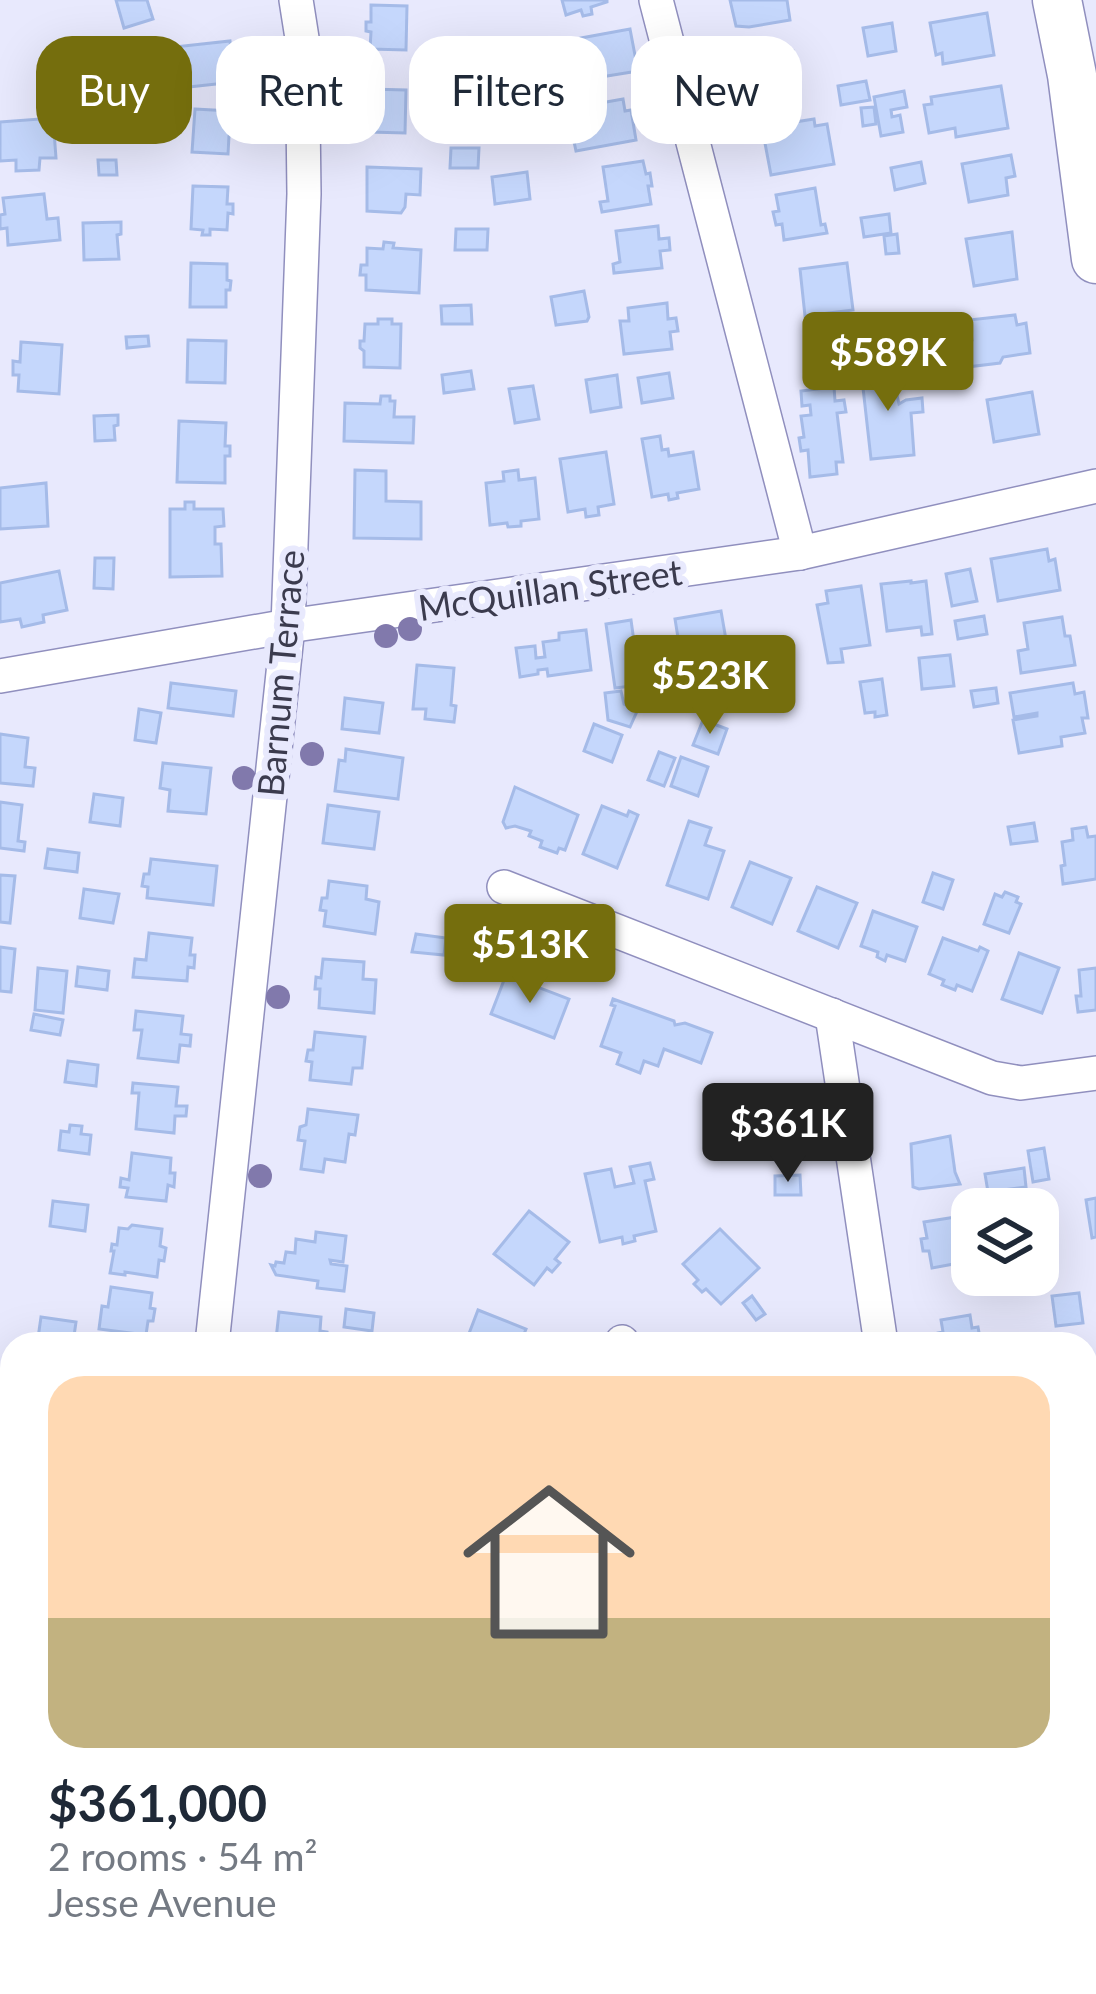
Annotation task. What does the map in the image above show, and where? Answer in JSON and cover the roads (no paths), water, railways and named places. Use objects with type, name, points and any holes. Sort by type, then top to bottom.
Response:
[{"type":"main road","points":[[1057,0],[1072,75],[1096,259]]},
{"type":"street","name":"Barnum Terrace","points":[[213,1332],[288,626],[304,194],[302,38],[296,0]]},
{"type":"street","points":[[656,0],[800,553]]},
{"type":"street","name":"McQuillan Street","points":[[0,676],[288,626],[800,553],[1096,485]]},
{"type":"street","points":[[504,887],[992,1078],[1021,1083],[1096,1073]]},
{"type":"street","points":[[832,1015],[879,1332]]}]
